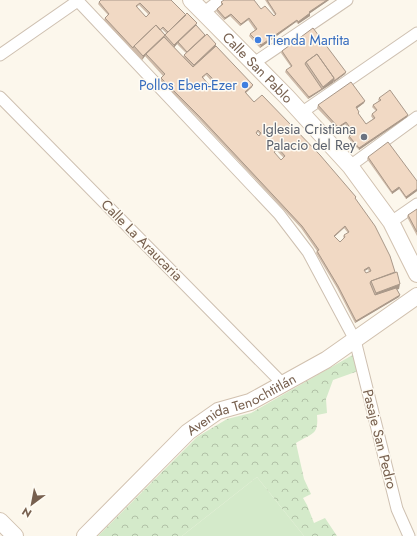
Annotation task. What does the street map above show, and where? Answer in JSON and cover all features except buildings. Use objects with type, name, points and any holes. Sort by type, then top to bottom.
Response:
[{"type":"street","points":[[0,55],[78,0]]},
{"type":"street","name":"Pasaje San Pedro","points":[[78,0],[279,214],[308,252],[356,340],[397,509],[409,536]]},
{"type":"street","name":"Calle San Pablo","points":[[191,0],[254,63],[350,166],[391,222],[417,274]]},
{"type":"street","points":[[203,13],[220,0]]},
{"type":"street","points":[[254,63],[347,0]]},
{"type":"street","points":[[301,113],[417,33]]},
{"type":"street","name":"Calle La Araucaria","points":[[0,97],[283,384]]},
{"type":"street","points":[[350,166],[417,117]]},
{"type":"street","points":[[391,222],[417,204]]},
{"type":"street","name":"Avenida Tenochtitlán","points":[[85,536],[188,432],[218,411],[250,402],[326,360],[417,296]]},
{"type":"street","points":[[0,521],[15,536]]},
{"type":"green space","points":[[356,353],[361,370],[333,380],[326,399],[327,413],[317,415],[317,427],[313,433],[296,443],[304,479],[311,494],[303,498],[314,523],[325,518],[337,536],[304,536],[257,477],[182,536],[98,536],[197,437],[227,419],[251,413]]},
{"type":"green space","points":[[257,477],[304,536],[182,536]]},
{"type":"place","name":"Tienda Martita","points":[[258,40]]},
{"type":"place","name":"Pollos Eben-Ezer","points":[[245,85]]},
{"type":"place","name":"Iglesia Cristiana Palacio del Rey","points":[[364,137]]}]
